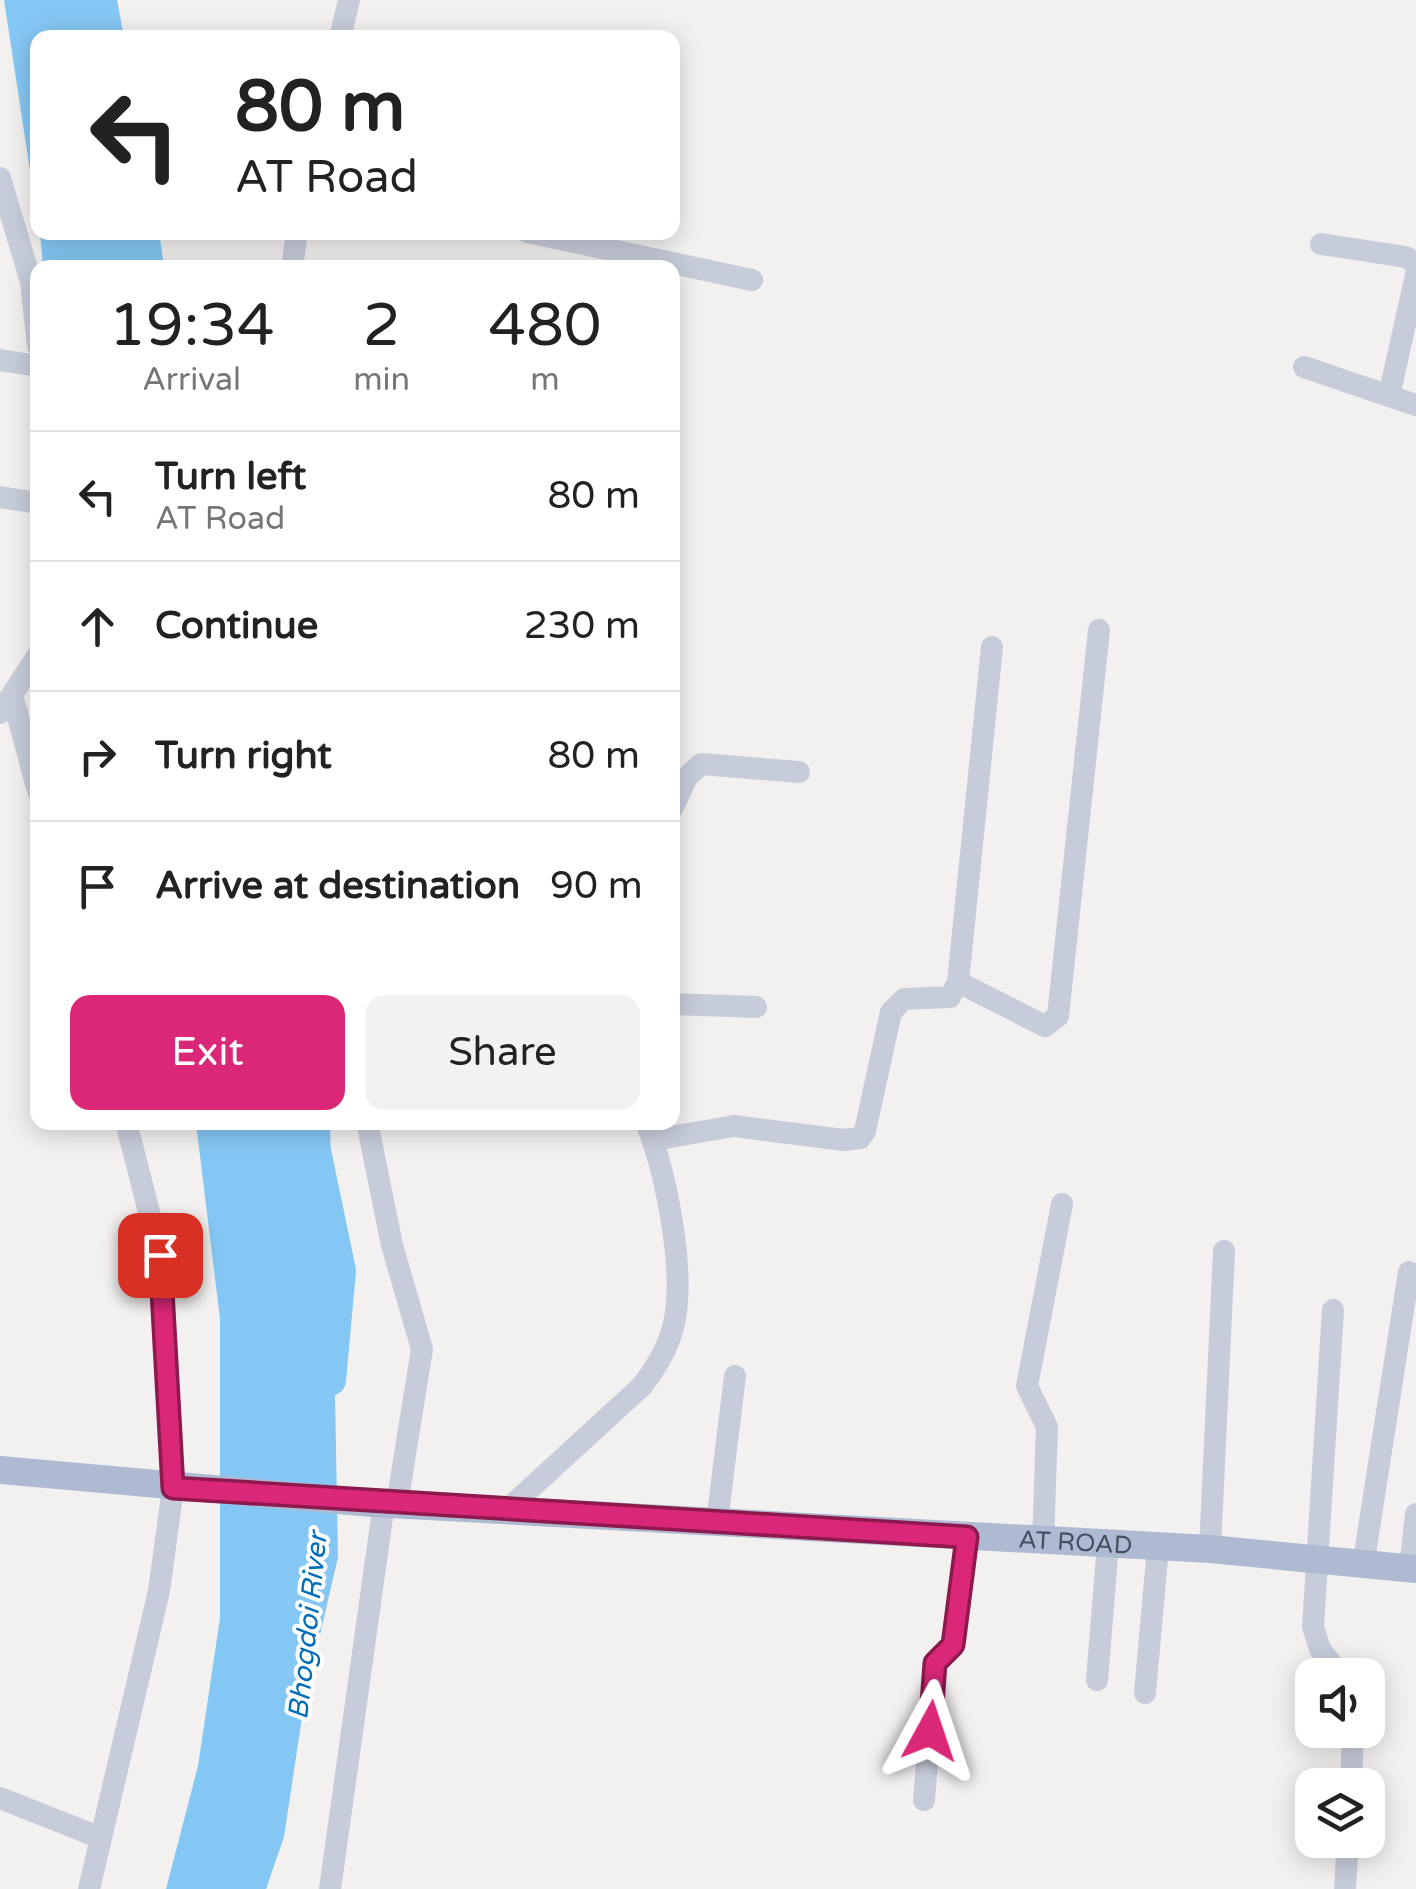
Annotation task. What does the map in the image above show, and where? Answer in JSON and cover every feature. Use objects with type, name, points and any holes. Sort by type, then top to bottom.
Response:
[{"type":"main road","points":[[0,1470],[183,1488]]},
{"type":"main road","name":"AT ROAD","points":[[183,1488],[384,1503],[1210,1549],[1413,1569]]},
{"type":"street","points":[[342,30],[349,0]]},
{"type":"street","points":[[0,178],[3,201],[30,279]]},
{"type":"street","points":[[565,240],[659,260]]},
{"type":"street","points":[[1320,244],[1406,257],[1416,264]]},
{"type":"street","points":[[680,265],[752,280]]},
{"type":"street","points":[[1390,396],[1416,275]]},
{"type":"street","points":[[0,360],[30,365]]},
{"type":"street","points":[[1304,367],[1416,405]]},
{"type":"street","points":[[0,497],[30,502]]},
{"type":"street","points":[[958,982],[1044,1026],[1058,1016],[1099,630]]},
{"type":"street","points":[[680,1129],[734,1126],[844,1140],[860,1138],[869,1120],[891,1012],[904,1000],[950,997],[958,982],[992,647]]},
{"type":"street","points":[[30,667],[6,704],[30,768]]},
{"type":"street","points":[[680,792],[687,777],[701,764],[798,772]]},
{"type":"street","points":[[680,1004],[756,1007]]},
{"type":"street","points":[[89,1889],[183,1488],[160,1255],[128,1130]]},
{"type":"street","points":[[330,1889],[384,1503],[422,1349],[392,1245],[370,1130]]},
{"type":"street","points":[[509,1508],[642,1386],[664,1352],[677,1306],[676,1268],[650,1131]]},
{"type":"street","points":[[1044,1542],[1047,1427],[1026,1386],[1062,1204]]},
{"type":"street","points":[[1210,1549],[1224,1251]]},
{"type":"street","points":[[1363,1566],[1409,1272]]},
{"type":"street","points":[[1329,1658],[1315,1638],[1314,1558],[1334,1310]]},
{"type":"street","points":[[717,1522],[735,1376]]},
{"type":"street","points":[[1413,1569],[1416,1514]]},
{"type":"street","points":[[924,1800],[935,1663],[953,1645],[967,1537]]},
{"type":"street","points":[[1097,1680],[1108,1544]]},
{"type":"street","points":[[1145,1693],[1158,1546]]},
{"type":"street","points":[[0,1798],[101,1838]]},
{"type":"street","points":[[1345,1889],[1347,1858]]},
{"type":"water","points":[[4,0],[117,0],[123,30],[30,30],[30,171]]},
{"type":"water","points":[[41,240],[141,240],[143,260],[42,260]]},
{"type":"water","points":[[197,1130],[330,1130],[338,1557],[304,1704],[284,1837],[266,1889],[166,1889],[198,1766],[220,1618],[220,1319]]},
{"type":"waterway","name":"Bhogdoi River","points":[[144,240],[147,260]]},
{"type":"waterway","name":"Bhogdoi River","points":[[311,1130],[340,1271],[330,1380]]},
{"type":"route","points":[[160,1255],[173,1488],[967,1537],[953,1645],[935,1663],[930,1731]]}]
